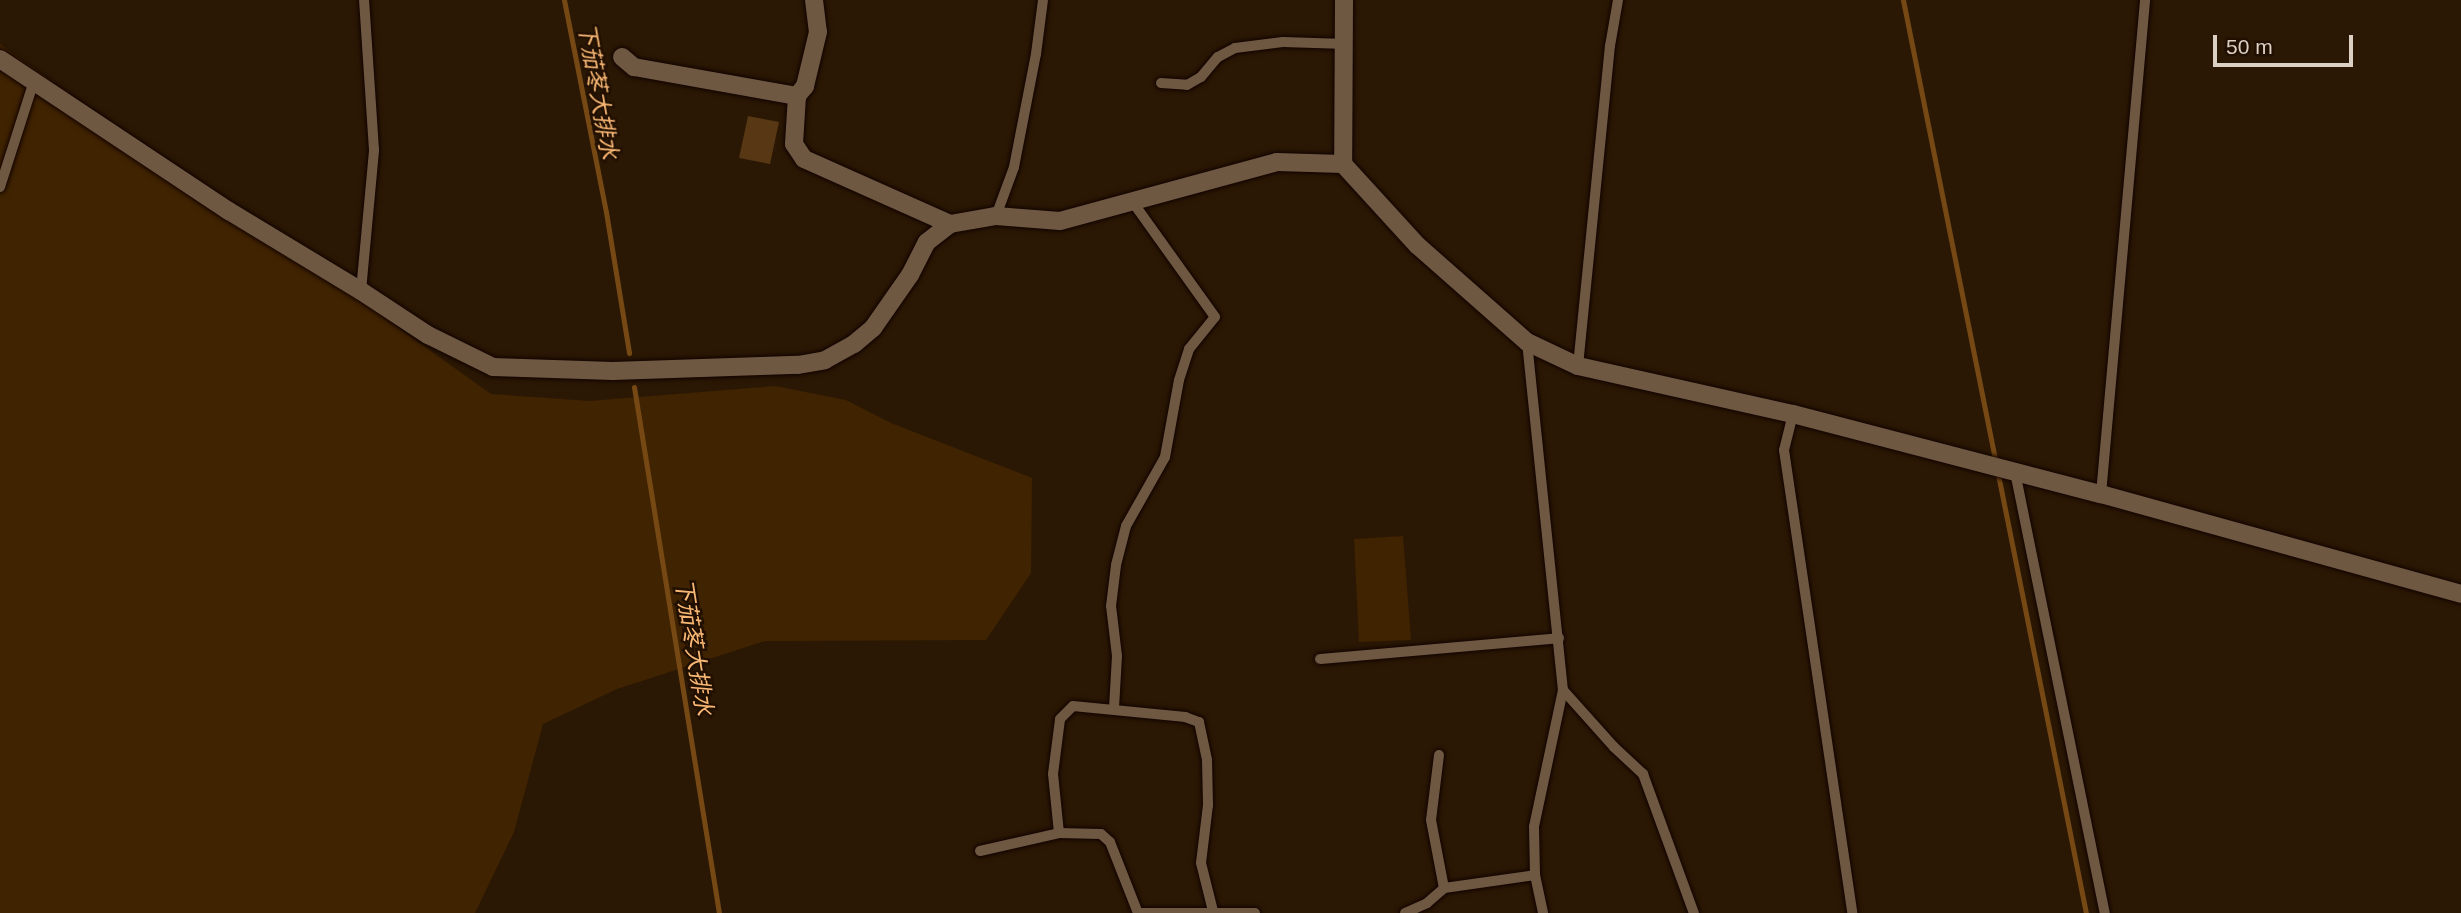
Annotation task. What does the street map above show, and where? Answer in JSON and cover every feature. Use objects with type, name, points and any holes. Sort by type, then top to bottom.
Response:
[{"type":"street","points":[[814,0],[818,32],[805,86],[797,96],[794,144],[804,159],[950,224]]},
{"type":"street","points":[[1344,0],[1346,44],[1343,164],[1418,245],[1527,342],[1578,366],[1793,414],[2101,494],[2461,594]]},
{"type":"street","points":[[622,57],[634,67],[797,96]]},
{"type":"street","points":[[0,59],[229,211],[428,335],[493,367],[613,371],[798,365],[825,360],[854,344],[873,328],[910,275],[927,242],[950,224],[996,216],[1060,221],[1278,162],[1343,164]]},
{"type":"lane","points":[[361,291],[374,150],[364,0]]},
{"type":"lane","points":[[996,216],[1014,167],[1037,54],[1043,0]]},
{"type":"lane","points":[[1578,366],[1609,46],[1618,0]]},
{"type":"lane","points":[[2101,494],[2145,0]]},
{"type":"lane","points":[[1161,83],[1187,85],[1201,77],[1218,57],[1235,48],[1283,42],[1346,44]]},
{"type":"lane","points":[[0,187],[34,81]]},
{"type":"lane","points":[[1114,708],[1117,656],[1111,606],[1116,565],[1126,526],[1165,457],[1178,380],[1189,349],[1216,317],[1132,201]]},
{"type":"lane","points":[[1527,342],[1563,690],[1534,827],[1535,875],[1543,913]]},
{"type":"lane","points":[[1793,414],[1784,450],[1852,913]]},
{"type":"lane","points":[[2015,472],[2105,913]]},
{"type":"lane","points":[[1320,659],[1559,638]]},
{"type":"lane","points":[[1563,690],[1643,775],[1694,913]]},
{"type":"lane","points":[[1059,833],[1053,774],[1060,719],[1073,706],[1185,717],[1199,722],[1207,760],[1208,805],[1201,863],[1213,911]]},
{"type":"lane","points":[[1439,755],[1431,820],[1444,888]]},
{"type":"lane","points":[[980,852],[1059,833],[1101,834],[1110,842],[1139,913],[1255,913]]},
{"type":"lane","points":[[1405,913],[1427,903],[1444,888],[1535,875]]},
{"type":"shaded area","points":[[0,44],[491,394],[589,401],[775,386],[846,400],[891,423],[1032,478],[1031,573],[986,640],[765,641],[617,689],[543,724],[514,832],[475,913],[0,913]]},
{"type":"shaded area","points":[[1403,536],[1411,640],[1359,642],[1354,539]]},
{"type":"building","points":[[748,116],[779,122],[770,164],[739,158]]},
{"type":"waterway","name":"下茄苳大排水","points":[[564,0],[606,212],[629,353]]},
{"type":"waterway","points":[[1903,0],[2086,913]]},
{"type":"waterway","name":"下茄苳大排水","points":[[634,387],[719,913]]}]
